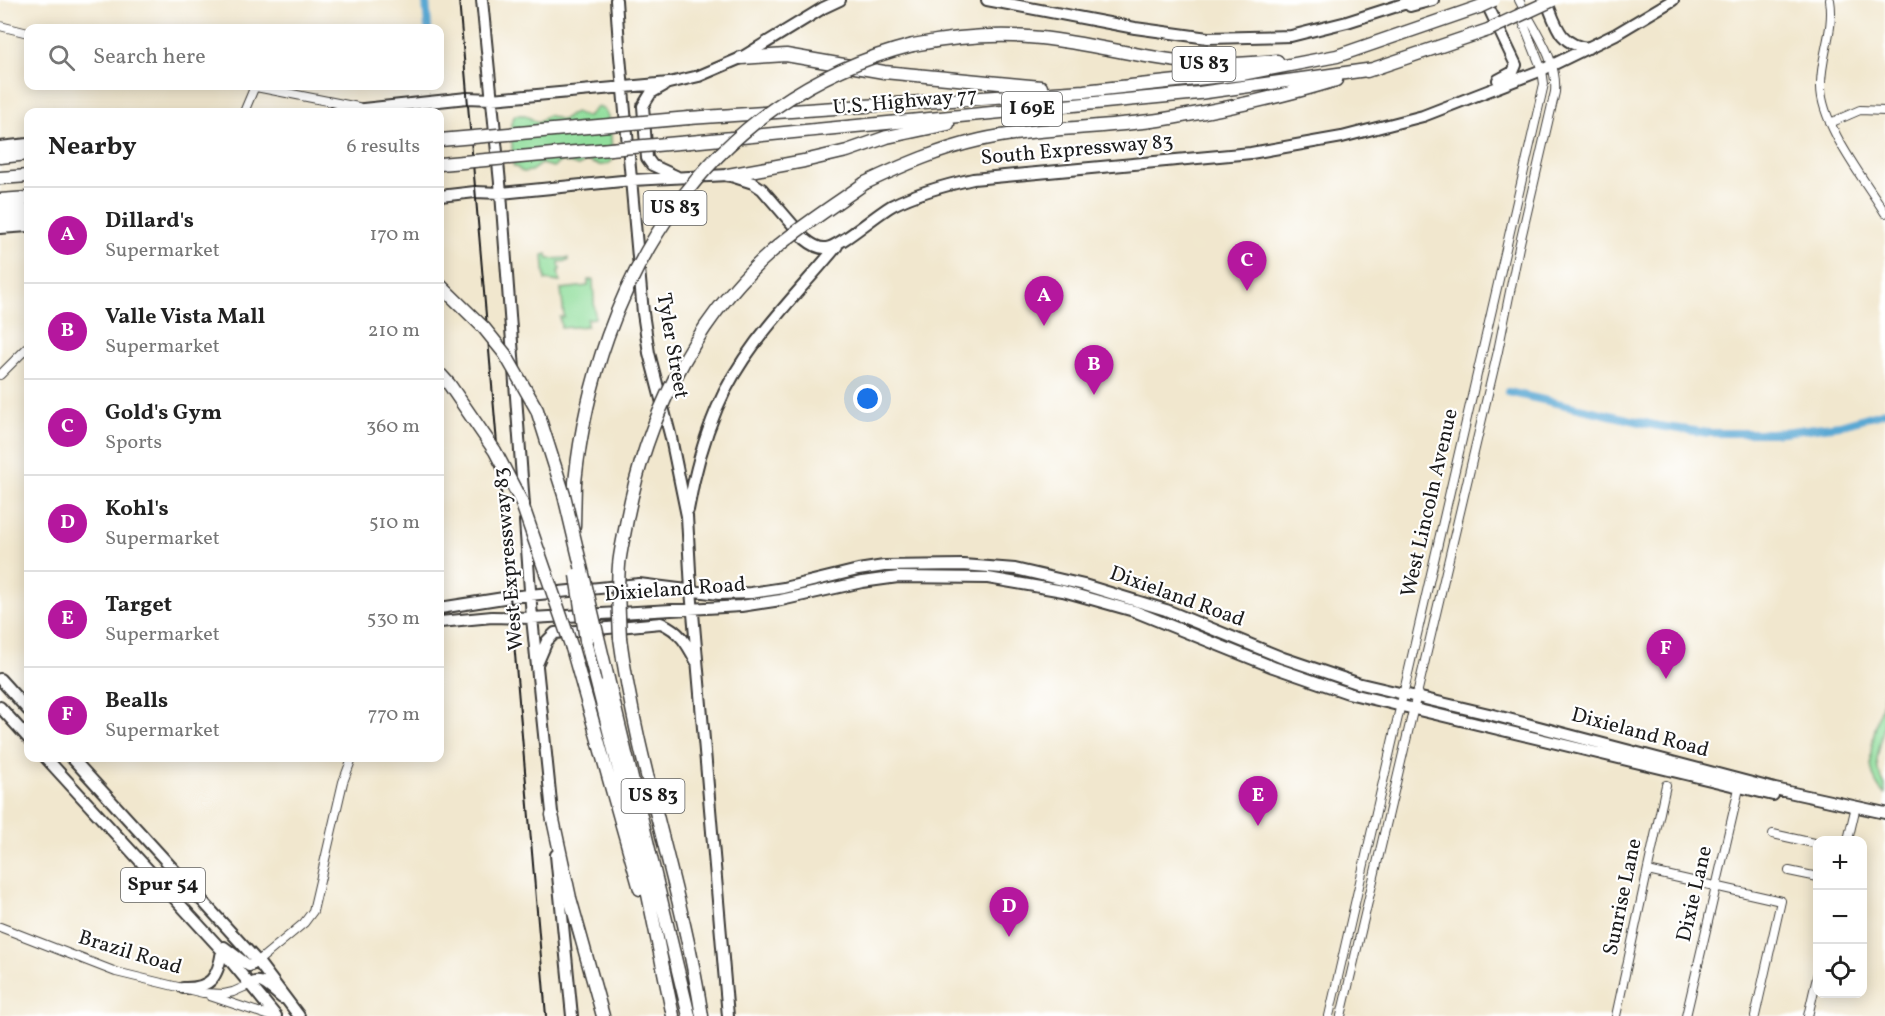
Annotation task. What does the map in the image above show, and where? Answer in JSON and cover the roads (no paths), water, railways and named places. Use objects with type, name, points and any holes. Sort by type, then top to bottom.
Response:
[{"type":"highway","name":"I 69E","points":[[1337,56],[1494,0]]},
{"type":"highway","name":"I 69E","points":[[1374,69],[1488,30],[1553,0]]},
{"type":"highway","name":"US 83","points":[[672,1016],[639,852],[586,640],[574,552],[575,482],[581,436],[591,391],[604,346],[621,302],[643,258],[669,217],[698,178],[723,150],[781,102],[825,77],[873,56],[913,45],[956,38],[1019,36],[1055,40],[1179,62],[1206,64],[1236,64],[1337,56]]},
{"type":"highway","points":[[741,58],[786,55],[928,77],[1084,91]]},
{"type":"highway","name":"U.S. Highway 77","points":[[444,140],[689,118],[1084,91],[1242,74],[1337,56]]},
{"type":"highway","name":"US 83","points":[[702,1016],[680,905],[627,690],[620,638],[619,565],[633,489],[652,428],[679,370],[713,316],[740,282],[771,252],[865,183],[902,165],[944,149],[982,139],[1036,131],[1170,118],[1315,86],[1374,69]]},
{"type":"highway","name":"U.S. Highway 77","points":[[444,164],[1199,93],[1374,69]]},
{"type":"highway","points":[[728,175],[815,159],[887,137],[1001,113]]},
{"type":"highway","points":[[0,157],[24,154]]},
{"type":"highway","points":[[0,178],[24,176]]},
{"type":"highway","points":[[0,200],[24,198]]},
{"type":"highway","points":[[0,209],[24,209]]},
{"type":"highway","points":[[0,218],[24,216]]},
{"type":"highway","points":[[444,289],[484,328],[505,354],[537,410],[564,495],[689,1016]]},
{"type":"highway","points":[[444,378],[495,451],[521,501],[572,648],[646,911],[672,1016]]},
{"type":"highway","points":[[552,815],[570,898],[603,1016]]},
{"type":"main road","name":"West Expressway 83","points":[[482,0],[501,193],[532,618],[572,1016]]},
{"type":"main road","name":"Tyler Street","points":[[616,0],[643,313],[647,342],[687,516]]},
{"type":"main road","points":[[377,108],[467,98],[492,99],[669,83],[699,76],[741,58],[840,0]]},
{"type":"main road","points":[[987,0],[1135,28],[1208,38],[1291,36],[1416,0]]},
{"type":"main road","points":[[1401,6],[1412,6],[1432,0]]},
{"type":"main road","points":[[1546,0],[1562,37],[1573,45],[1588,48]]},
{"type":"main road","name":"South Expressway 83","points":[[687,516],[694,479],[717,407],[761,335],[838,244],[891,206],[939,187],[970,180],[1294,147],[1423,116],[1553,65],[1673,0]]},
{"type":"main road","points":[[1438,109],[1441,102],[1506,76],[1516,68],[1514,57],[1482,3]]},
{"type":"main road","points":[[669,83],[651,93],[643,106],[647,158],[652,165],[680,177]]},
{"type":"main road","points":[[394,106],[399,108]]},
{"type":"main road","points":[[0,147],[24,144]]},
{"type":"main road","points":[[444,196],[475,192],[501,193],[632,180],[728,175],[753,183],[762,189],[805,239],[814,246],[826,249],[838,244]]},
{"type":"main road","points":[[0,228],[24,226]]},
{"type":"main road","points":[[687,516],[691,590],[728,1016]]},
{"type":"main road","name":"Dixieland Road","points":[[444,607],[510,597],[639,584],[727,594],[751,593],[884,566],[963,565],[1010,569],[1084,585],[1166,610],[1302,665],[1357,683],[1404,696],[1489,714],[1740,784]]},
{"type":"main road","name":"Dixieland Road","points":[[444,622],[492,617],[532,618],[762,603],[839,586],[898,577],[946,576],[998,579],[1063,591],[1134,611],[1313,682],[1402,707],[1740,784],[1855,809],[1885,813]]},
{"type":"main road","points":[[537,665],[547,641],[555,633],[661,623],[673,628],[684,638],[699,667]]},
{"type":"main road","points":[[0,679],[24,706]]},
{"type":"main road","points":[[0,707],[24,734]]},
{"type":"main road","name":"Spur 54","points":[[50,762],[222,951],[276,1016]]},
{"type":"main road","name":"Spur 54","points":[[76,762],[257,962],[299,1016]]},
{"type":"main road","name":"Dixieland Road","points":[[1855,809],[1885,820]]},
{"type":"main road","points":[[213,941],[249,966],[257,962]]},
{"type":"main road","points":[[183,988],[200,987],[211,981],[218,970],[222,951]]},
{"type":"main road","points":[[251,984],[255,980],[261,981],[292,1005]]},
{"type":"street","name":"West Lincoln Avenue","points":[[1329,1016],[1544,84],[1542,70],[1514,0]]},
{"type":"street","points":[[1519,0],[1553,65]]},
{"type":"street","points":[[1830,0],[1831,20],[1820,84],[1821,97],[1830,123],[1885,213]]},
{"type":"street","points":[[0,26],[24,32]]},
{"type":"street","name":"West Lincoln Avenue","points":[[1341,1016],[1498,351],[1519,247],[1555,92],[1556,81],[1553,65]]},
{"type":"street","points":[[245,108],[252,90]]},
{"type":"street","points":[[273,90],[363,108]]},
{"type":"street","points":[[1830,123],[1860,110],[1885,111]]},
{"type":"street","points":[[0,375],[24,350]]},
{"type":"street","points":[[257,962],[304,922],[313,911],[343,782],[350,762]]},
{"type":"street","name":"Dixie Lane","points":[[1686,1016],[1740,784]]},
{"type":"street","name":"Sunrise Lane","points":[[1616,1016],[1666,785]]},
{"type":"street","points":[[1849,836],[1855,809]]},
{"type":"street","points":[[1773,834],[1813,843]]},
{"type":"street","points":[[1648,871],[1781,901],[1755,1016]]},
{"type":"street","points":[[1789,871],[1813,876]]},
{"type":"street","name":"Brazil Road","points":[[0,927],[95,965],[204,993],[232,992],[251,984]]},
{"type":"street","points":[[204,993],[270,1016]]},
{"type":"street","points":[[1808,1016],[1813,994]]},
{"type":"waterway","points":[[426,0],[428,24]]},
{"type":"waterway","points":[[1508,392],[1658,426],[1709,433],[1775,433],[1840,425],[1885,412]]},
{"type":"railway","points":[[459,0],[546,1016]]},
{"type":"place","name":"Gold's Gym","points":[[1247,291]]},
{"type":"place","name":"Dillard's","points":[[1044,326]]},
{"type":"place","name":"Valle Vista Mall","points":[[1094,395]]},
{"type":"place","name":"Bealls","points":[[1666,679]]},
{"type":"place","name":"Target","points":[[1258,826]]},
{"type":"place","name":"Kohl's","points":[[1009,937]]}]
